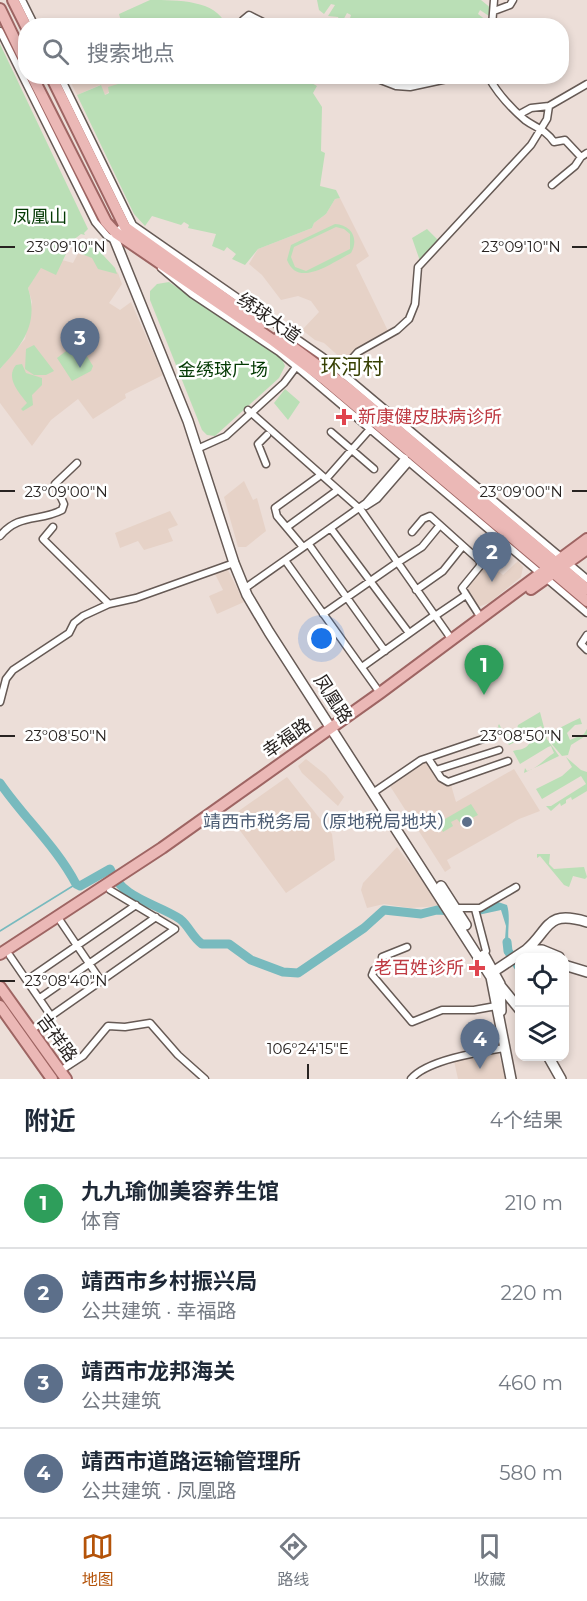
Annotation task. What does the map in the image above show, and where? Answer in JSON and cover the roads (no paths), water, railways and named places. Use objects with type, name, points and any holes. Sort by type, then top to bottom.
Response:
[{"type":"main road","points":[[13,0],[23,12],[24,18]]},
{"type":"main road","points":[[0,9],[18,46]]},
{"type":"main road","name":"绣球大道","points":[[36,84],[51,115],[55,133],[106,222],[121,236],[271,339],[343,395],[372,428],[406,456],[498,509],[544,549],[554,568],[587,601]]},
{"type":"main road","name":"绣球大道","points":[[58,84],[121,236],[239,308],[317,363],[392,420],[483,514],[554,568],[587,589]]},
{"type":"main road","points":[[55,133],[74,127]]},
{"type":"main road","name":"凤凰路","points":[[121,236],[199,446],[247,590]]},
{"type":"main road","name":"凤凰路","points":[[199,446],[234,563],[247,590],[454,912],[495,980],[496,1005],[511,1079]]},
{"type":"main road","name":"幸福路","points":[[5,955],[61,922],[335,728],[554,568],[587,539]]},
{"type":"main road","name":"幸福路","points":[[335,728],[481,618],[554,568],[587,549]]},
{"type":"main road","name":"凤凰路","points":[[335,728],[444,903],[464,921],[484,955],[495,980],[516,1079]]},
{"type":"main road","name":"幸福路","points":[[0,963],[5,955],[113,886]]},
{"type":"main road","points":[[524,953],[558,925],[574,921],[587,923]]},
{"type":"main road","points":[[569,961],[587,966]]},
{"type":"main road","points":[[515,962],[495,980],[515,1007]]},
{"type":"main road","points":[[569,967],[587,972]]},
{"type":"main road","name":"吉祥路","points":[[0,987],[31,1030],[56,1075]]},
{"type":"main road","name":"吉祥路","points":[[0,1006],[56,1075]]},
{"type":"main road","points":[[549,1061],[559,1079]]},
{"type":"street","points":[[22,0],[23,12],[28,18]]},
{"type":"street","points":[[493,18],[494,0]]},
{"type":"street","points":[[494,11],[510,5],[513,0]]},
{"type":"street","points":[[0,32],[18,65]]},
{"type":"street","points":[[28,84],[55,133]]},
{"type":"street","points":[[61,84],[133,225],[341,371],[392,420]]},
{"type":"street","points":[[391,84],[410,87],[424,84]]},
{"type":"street","points":[[495,84],[520,114],[542,128],[556,144],[567,141],[584,155],[575,166],[552,185]]},
{"type":"street","points":[[520,114],[531,108],[549,106],[587,84]]},
{"type":"street","points":[[341,371],[358,352],[397,330],[410,319],[415,304],[418,267],[531,145],[547,119],[549,106]]},
{"type":"street","points":[[121,236],[279,352],[372,428],[326,479]]},
{"type":"street","points":[[236,296],[239,308]]},
{"type":"street","points":[[199,446],[220,440],[294,366]]},
{"type":"street","points":[[343,395],[347,408]]},
{"type":"street","points":[[248,413],[267,435],[358,510]]},
{"type":"street","points":[[248,413],[326,479],[358,510],[434,616]]},
{"type":"street","points":[[331,432],[374,469]]},
{"type":"street","points":[[266,464],[258,444],[267,435]]},
{"type":"street","points":[[247,590],[358,510],[406,456]]},
{"type":"street","points":[[0,536],[24,518],[48,516],[62,510],[64,504],[54,484],[77,463]]},
{"type":"street","points":[[318,477],[276,506],[277,516],[306,546],[385,651]]},
{"type":"street","points":[[452,481],[487,528],[554,568],[587,579]]},
{"type":"street","points":[[286,527],[335,492]]},
{"type":"street","points":[[247,590],[358,510]]},
{"type":"street","points":[[483,514],[487,528]]},
{"type":"street","points":[[412,532],[428,516],[481,563],[463,585],[466,595],[481,618]]},
{"type":"street","points":[[323,614],[425,544],[440,525]]},
{"type":"street","points":[[53,527],[43,539],[109,604]]},
{"type":"street","points":[[332,530],[409,633]]},
{"type":"street","points":[[416,590],[443,571],[463,546]]},
{"type":"street","points":[[287,562],[380,693]]},
{"type":"street","points":[[0,702],[6,679],[13,670],[69,633],[73,624],[83,615],[109,604],[136,598],[234,563]]},
{"type":"street","points":[[396,563],[451,641]]},
{"type":"street","points":[[554,568],[587,613]]},
{"type":"street","points":[[362,667],[466,595]]},
{"type":"street","points":[[587,635],[581,644],[587,650]]},
{"type":"street","points":[[376,790],[428,758],[489,737]]},
{"type":"street","points":[[436,770],[499,750]]},
{"type":"street","points":[[428,758],[444,781],[448,782],[508,761]]},
{"type":"street","points":[[31,1030],[173,932],[174,927],[136,905],[113,886]]},
{"type":"street","points":[[454,912],[475,909],[516,887]]},
{"type":"street","points":[[27,980],[136,905]]},
{"type":"street","points":[[475,909],[486,951],[484,955]]},
{"type":"street","points":[[40,998],[156,917]]},
{"type":"street","points":[[61,922],[101,981]]},
{"type":"street","points":[[407,947],[382,957],[383,964],[374,970],[372,975],[412,1022],[442,1010],[474,1010],[496,1005]]},
{"type":"street","points":[[5,955],[27,980],[51,1016]]},
{"type":"street","points":[[56,1075],[83,1056],[108,1026],[125,1028],[150,1023],[177,1055],[205,1079]]},
{"type":"street","points":[[411,1079],[416,1072],[442,1062],[504,1048]]},
{"type":"water","points":[[495,901],[507,905],[509,942],[512,952],[507,955],[504,953],[506,926],[501,910],[478,915],[478,911]]},
{"type":"waterway","points":[[0,783],[59,857],[76,884],[80,886],[110,869],[115,879],[131,894],[180,919],[202,944],[229,944],[251,960],[283,972],[298,973],[364,928],[384,910],[421,914],[437,910],[454,911]]},
{"type":"waterway","points":[[0,931],[76,884]]},
{"type":"waterway","points":[[507,942],[508,951],[515,962]]},
{"type":"place","name":"靖西市龙邦海关","points":[[80,368]]},
{"type":"place","name":"新康健皮肤病诊所","points":[[344,417]]},
{"type":"place","name":"靖西市乡村振兴局","points":[[492,582]]},
{"type":"place","name":"九九瑜伽美容养生馆","points":[[484,695]]},
{"type":"place","name":"靖西市税务局（原地税局地块）","points":[[467,822]]},
{"type":"place","name":"老百姓诊所","points":[[477,968]]},
{"type":"place","name":"靖西市道路运输管理所","points":[[480,1069]]},
{"type":"district","name":"环河村","points":[[352,367]]},
{"type":"park label","name":"凤凰山","points":[[40,217]]},
{"type":"park label","name":"金绣球广场","points":[[223,370]]}]
